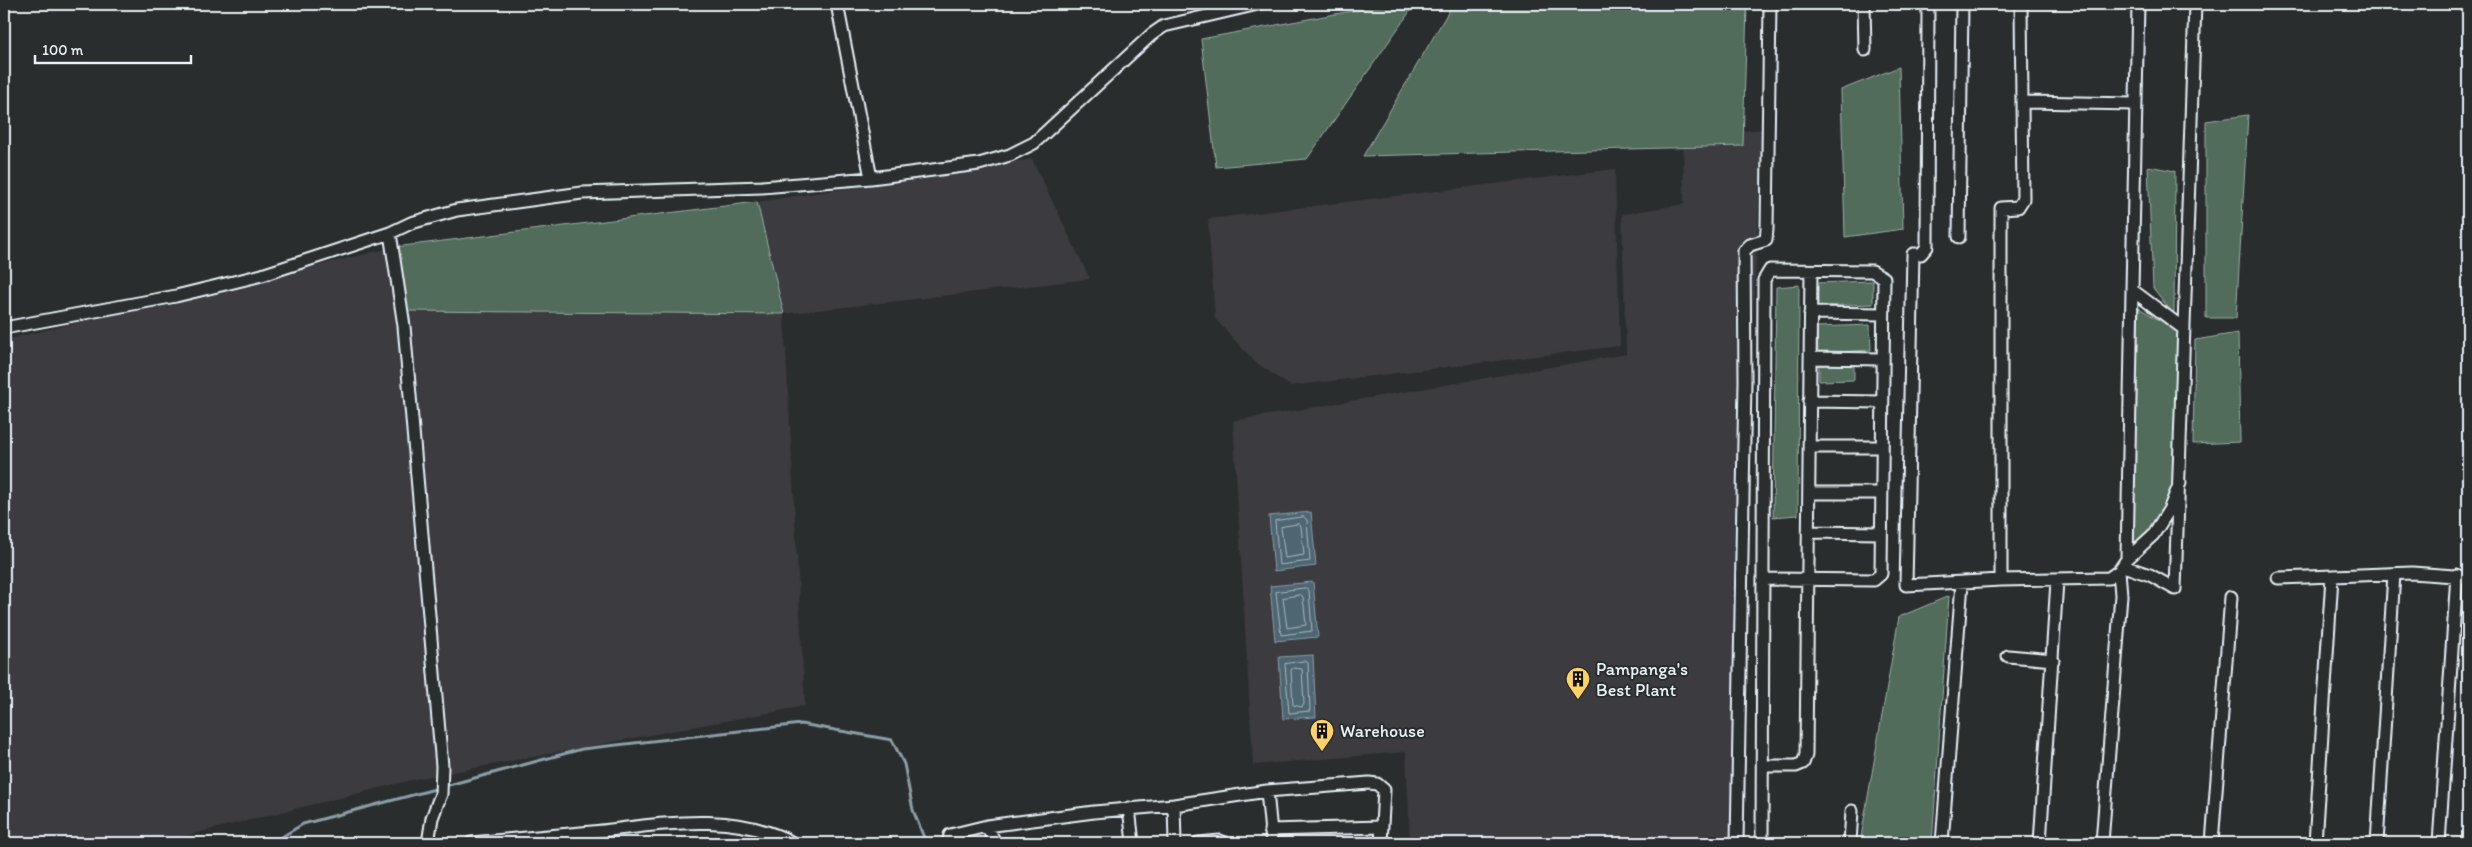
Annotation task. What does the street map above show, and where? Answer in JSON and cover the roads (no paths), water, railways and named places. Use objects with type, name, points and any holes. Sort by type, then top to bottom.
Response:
[{"type":"street","points":[[837,4],[871,178]]},
{"type":"street","points":[[4,328],[176,296],[262,275],[390,233],[411,223],[457,210],[582,194],[762,187],[871,178],[980,164],[1010,155],[1034,143],[1151,35],[1164,26],[1258,4]]},
{"type":"street","points":[[1737,843],[1745,381],[1744,251],[1750,245],[1766,240],[1770,4]]},
{"type":"street","points":[[1864,4],[1865,50]]},
{"type":"street","points":[[1928,4],[1927,247],[1921,254],[1913,254],[1906,585],[2001,580],[2057,581],[2109,578],[2153,535],[2169,510],[2180,483]]},
{"type":"street","points":[[1959,237],[1962,4]]},
{"type":"street","points":[[2001,580],[2001,208],[2018,207],[2024,199],[2021,4]]},
{"type":"street","points":[[2102,843],[2123,566],[2132,290],[2138,4]]},
{"type":"street","points":[[2123,566],[2150,575],[2175,589],[2195,4]]},
{"type":"street","points":[[2022,102],[2135,104]]},
{"type":"street","points":[[390,233],[404,326],[442,766],[441,794],[432,818],[428,843]]},
{"type":"street","points":[[1762,843],[1764,280],[1770,270],[1810,272],[1872,271],[1881,274],[1884,278],[1881,574],[1874,580],[1764,578]]},
{"type":"street","points":[[1763,766],[1796,766],[1803,763],[1806,755],[1810,272]]},
{"type":"street","points":[[2132,290],[2184,329]]},
{"type":"street","points":[[1810,313],[1883,314]]},
{"type":"street","points":[[1810,358],[1883,359]]},
{"type":"street","points":[[1809,402],[1882,402]]},
{"type":"street","points":[[1809,447],[1882,447]]},
{"type":"street","points":[[1809,493],[1882,493]]},
{"type":"street","points":[[1808,532],[1881,533]]},
{"type":"street","points":[[2377,843],[2394,574]]},
{"type":"street","points":[[2278,578],[2394,574],[2463,576],[2439,843]]},
{"type":"street","points":[[2315,843],[2332,577]]},
{"type":"street","points":[[2040,843],[2057,581]]},
{"type":"street","points":[[1942,843],[1962,583]]},
{"type":"street","points":[[2212,843],[2231,597]]},
{"type":"street","points":[[2008,656],[2053,660]]},
{"type":"street","points":[[948,843],[950,835],[987,826],[1129,808],[1174,805],[1267,791],[1377,784],[1384,790],[1381,843]]},
{"type":"street","points":[[1267,791],[1272,843]]},
{"type":"street","points":[[1174,805],[1175,843]]},
{"type":"street","points":[[1129,808],[1133,843]]},
{"type":"street","points":[[1850,843],[1852,811]]},
{"type":"street","points":[[471,843],[691,822],[729,824],[762,829],[793,843]]},
{"type":"street","points":[[987,826],[995,843]]},
{"type":"street","points":[[1270,830],[1382,827]]},
{"type":"street","points":[[1198,843],[1220,840],[1225,843]]},
{"type":"water","points":[[1311,512],[1316,566],[1274,571],[1269,516]]},
{"type":"water","points":[[1313,582],[1318,637],[1275,641],[1270,586]]},
{"type":"water","points":[[1313,655],[1316,717],[1283,719],[1279,657]]},
{"type":"waterway","points":[[445,786],[582,749],[801,724],[892,740],[904,764],[913,810],[926,843]]},
{"type":"waterway","points":[[272,843],[303,824],[439,788]]},
{"type":"place","name":"Pampanga's Best Plant","points":[[1578,700]]},
{"type":"place","name":"Warehouse","points":[[1322,752]]}]
